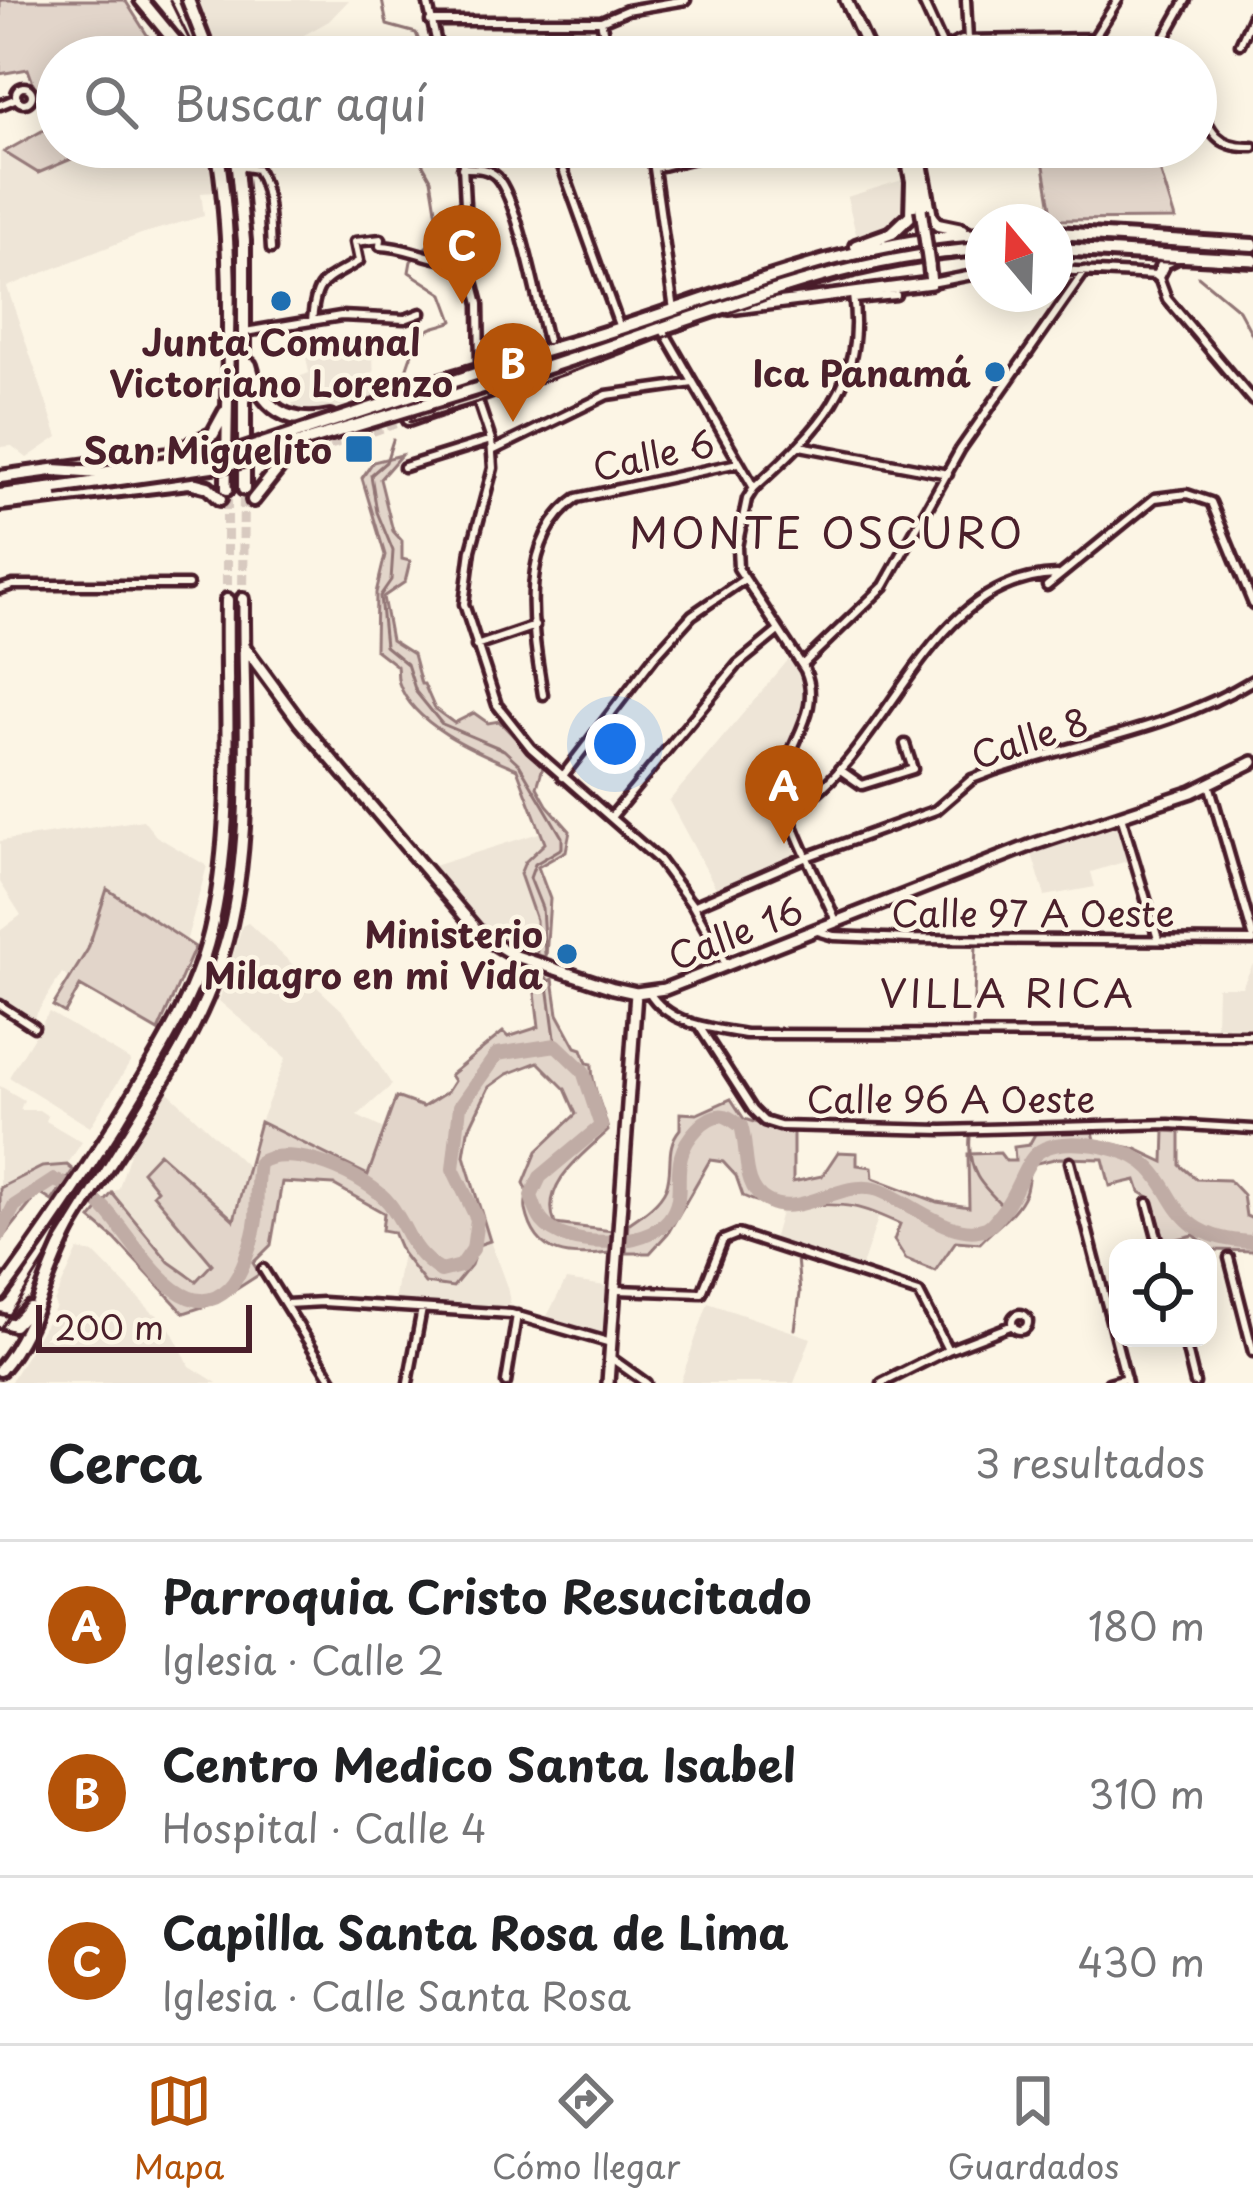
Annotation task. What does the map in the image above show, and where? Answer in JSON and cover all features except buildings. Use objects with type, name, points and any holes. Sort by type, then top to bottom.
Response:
[{"type":"main road","points":[[141,0],[171,36]]},
{"type":"main road","points":[[151,0],[174,36]]},
{"type":"main road","points":[[186,0],[202,36]]},
{"type":"main road","points":[[846,0],[863,36]]},
{"type":"main road","points":[[0,500],[182,482],[224,494],[225,218],[219,168]]},
{"type":"main road","points":[[238,168],[246,338],[244,489]]},
{"type":"main road","points":[[55,470],[101,473],[235,453],[849,252],[899,228],[911,214],[912,168]]},
{"type":"main road","points":[[724,310],[931,283],[915,168]]},
{"type":"main road","points":[[917,168],[934,222],[965,231]]},
{"type":"main road","points":[[849,252],[965,234]]},
{"type":"main road","points":[[1073,234],[1253,245]]},
{"type":"main road","points":[[1073,250],[1253,260]]},
{"type":"main road","points":[[0,500],[233,464],[880,262],[965,251]]},
{"type":"main road","points":[[1158,274],[1164,263],[1184,256]]},
{"type":"main road","points":[[246,338],[254,381],[270,406],[297,420],[331,417]]},
{"type":"main road","points":[[301,454],[266,460],[259,445],[265,439],[480,366],[515,361]]},
{"type":"main road","points":[[409,419],[519,376]]},
{"type":"main road","points":[[0,477],[170,454],[216,431],[227,403]]},
{"type":"main road","points":[[170,454],[188,461],[190,473],[182,482]]},
{"type":"main road","points":[[253,500],[288,458]]},
{"type":"main road","points":[[0,1370],[26,1333],[77,1216],[182,1043],[211,988],[226,942],[242,830],[243,598]]},
{"type":"main road","points":[[2,1294],[64,1207],[194,986],[213,922],[225,837],[227,600]]},
{"type":"main road","name":"Calle 16","points":[[242,645],[448,899],[493,944],[537,963],[643,992],[727,966],[1032,845],[1209,784],[1253,762]]},
{"type":"main road","points":[[242,681],[252,673],[266,678]]},
{"type":"main road","points":[[608,1383],[643,992]]},
{"type":"main road","points":[[0,1321],[18,1323],[38,1297]]},
{"type":"street","points":[[427,0],[434,36]]},
{"type":"street","points":[[623,0],[627,10]]},
{"type":"street","points":[[430,21],[601,21],[627,10],[686,0]]},
{"type":"street","points":[[922,0],[938,36]]},
{"type":"street","points":[[966,0],[968,36]]},
{"type":"street","points":[[1095,36],[1118,0]]},
{"type":"street","points":[[1167,36],[1186,0]]},
{"type":"street","points":[[1240,44],[1253,15]]},
{"type":"street","points":[[601,21],[604,36]]},
{"type":"street","points":[[0,105],[17,98]]},
{"type":"street","points":[[1217,138],[1233,148],[1253,147]]},
{"type":"street","points":[[251,168],[261,175],[268,196],[271,249]]},
{"type":"street","points":[[480,366],[479,304],[467,259],[462,168],[484,169],[501,182],[548,340]]},
{"type":"street","points":[[563,168],[620,328]]},
{"type":"street","points":[[654,168],[674,310]]},
{"type":"street","points":[[312,321],[320,283],[358,261],[355,242],[381,239],[380,246],[442,261],[467,259]]},
{"type":"street","points":[[1073,271],[1158,274],[1167,299],[1253,401]]},
{"type":"street","points":[[801,665],[884,586],[976,426],[1085,271]]},
{"type":"street","points":[[931,283],[965,276]]},
{"type":"street","points":[[836,921],[783,793],[811,697],[801,665],[743,580],[737,547],[754,488],[800,446],[831,408],[853,362],[853,295],[896,295]]},
{"type":"street","points":[[246,338],[341,316],[405,319],[421,313]]},
{"type":"street","points":[[662,330],[754,488]]},
{"type":"street","points":[[494,450],[607,395],[693,383]]},
{"type":"street","points":[[476,395],[494,450],[464,591],[476,646],[505,719],[562,777],[659,860],[693,906],[727,966]]},
{"type":"street","points":[[404,467],[491,440]]},
{"type":"street","points":[[800,446],[948,474]]},
{"type":"street","name":"Calle 6","points":[[543,695],[532,586],[550,527],[564,507],[577,498],[738,463]]},
{"type":"street","points":[[1047,586],[1155,498],[1201,496],[1210,502],[1230,541],[1253,604]]},
{"type":"street","points":[[789,812],[811,800],[839,769],[974,602],[1011,581],[1057,575]]},
{"type":"street","points":[[562,777],[692,615],[743,580]]},
{"type":"street","points":[[0,589],[14,585],[188,585]]},
{"type":"street","points":[[476,646],[535,626]]},
{"type":"street","points":[[612,817],[738,664],[777,632]]},
{"type":"street","name":"Calle 8","points":[[693,906],[809,856],[936,811],[972,779],[1145,729],[1216,701],[1253,680]]},
{"type":"street","points":[[839,769],[862,785],[913,769],[904,744]]},
{"type":"street","points":[[1209,784],[1253,938]]},
{"type":"street","points":[[1121,816],[1159,940]]},
{"type":"street","name":"Calle 97 A Oeste","points":[[814,930],[835,936],[910,940],[1253,938]]},
{"type":"street","points":[[643,992],[660,1007],[699,1027],[746,1034],[1253,1036]]},
{"type":"street","points":[[0,1005],[34,1028]]},
{"type":"street","name":"Calle 96 A Oeste","points":[[699,1027],[753,1110],[764,1121],[780,1126],[944,1130],[1169,1124],[1253,1129]]},
{"type":"street","points":[[1070,1162],[1127,1380],[1108,1383]]},
{"type":"street","points":[[1148,1203],[1158,1239]]},
{"type":"street","points":[[616,1290],[702,1293],[722,1240],[738,1234],[919,1294],[948,1350]]},
{"type":"street","points":[[1229,1258],[1253,1352]]},
{"type":"street","points":[[263,1269],[334,1383]]},
{"type":"street","points":[[286,1304],[517,1316],[611,1343]]},
{"type":"street","points":[[408,1383],[422,1309]]},
{"type":"street","points":[[506,1383],[517,1316]]},
{"type":"street","points":[[882,1383],[1013,1325]]},
{"type":"street","points":[[1186,1347],[1195,1383]]},
{"type":"street","points":[[611,1358],[646,1383]]},
{"type":"shaded area","points":[[0,0],[125,0],[148,36],[36,36],[36,91],[28,69],[0,74]]},
{"type":"shaded area","points":[[193,0],[349,0],[329,21],[302,36],[208,36]]},
{"type":"shaded area","points":[[36,134],[36,168],[50,168],[38,173],[4,152]]},
{"type":"shaded area","points":[[0,152],[36,157],[36,168],[210,168],[214,192],[201,193],[204,216],[141,234],[7,287],[58,437],[27,458],[12,446],[0,447]]},
{"type":"shaded area","points":[[1044,168],[1159,168],[1175,219],[1073,220],[1073,204],[1050,204]]},
{"type":"shaded area","points":[[902,180],[904,215],[884,230],[856,234],[847,197]]},
{"type":"shaded area","points":[[355,344],[373,344],[374,397],[305,416],[293,413],[292,395],[298,392],[299,377],[309,373],[306,357],[354,354]]},
{"type":"shaded area","points":[[401,455],[380,479],[393,531],[402,541],[402,559],[410,561],[405,582],[383,597],[391,640],[413,654],[421,684],[435,709],[454,723],[474,713],[488,723],[499,721],[543,767],[537,787],[570,831],[566,851],[538,867],[550,899],[546,957],[537,955],[536,920],[520,874],[525,862],[545,843],[517,769],[433,725],[407,698],[397,666],[375,649],[376,593],[385,555],[362,478],[373,462]]},
{"type":"shaded area","points":[[790,658],[800,673],[805,698],[779,771],[777,791],[799,849],[797,855],[716,888],[669,801]]},
{"type":"shaded area","points":[[143,820],[156,836],[207,866],[186,942],[107,890],[88,949],[70,979],[62,973],[32,1021],[0,1000],[0,931],[21,915],[0,882],[0,841]]},
{"type":"shaded area","points":[[1116,827],[1127,861],[1091,872],[1095,887],[1045,896],[1032,854]]},
{"type":"shaded area","points":[[542,832],[545,843],[525,862],[520,874],[536,920],[536,959],[486,934],[427,868]]},
{"type":"shaded area","points":[[107,889],[195,947],[158,1031],[80,986],[65,1013],[53,1006],[88,949]]},
{"type":"shaded area","points":[[248,923],[346,1014],[392,1085],[357,1116],[386,1130],[368,1175],[260,1122],[286,1058],[219,1001],[242,926]]},
{"type":"shaded area","points":[[1253,964],[1253,1027],[1216,1026],[1217,987],[1242,987]]},
{"type":"shaded area","points":[[553,979],[558,1014],[576,1047],[592,1064],[608,1131],[559,1183],[553,1196],[555,1224],[613,1231],[611,1253],[557,1251],[538,1238],[531,1226],[524,1183],[537,1151],[576,1114],[565,1089],[538,1062],[489,1087],[468,1131],[464,1156],[490,1241],[478,1245],[471,1265],[453,1287],[425,1283],[393,1232],[382,1230],[384,1213],[334,1185],[282,1182],[271,1245],[253,1263],[260,1274],[215,1303],[184,1313],[91,1219],[112,1193],[169,1262],[196,1281],[212,1264],[153,1194],[157,1190],[142,1171],[159,1153],[234,1220],[260,1122],[368,1175],[396,1097],[423,1107],[447,1092],[454,1081],[450,1075],[503,1032],[508,1037],[539,1027],[534,985]]},
{"type":"shaded area","points":[[49,1012],[131,1061],[90,1127],[9,1077]]},
{"type":"shaded area","points":[[0,1086],[24,1100],[20,1110],[39,1110],[48,1116],[46,1121],[82,1142],[67,1165],[42,1167],[0,1188]]},
{"type":"shaded area","points":[[167,1091],[249,1168],[234,1221],[160,1153],[143,1170],[157,1190],[153,1194],[212,1264],[196,1281],[169,1263],[112,1193],[119,1188],[131,1150]]},
{"type":"shaded area","points":[[731,1099],[744,1119],[793,1134],[793,1182],[822,1176],[838,1152],[857,1153],[857,1165],[872,1167],[873,1178],[937,1202],[969,1207],[968,1154],[1000,1153],[1006,1161],[1015,1161],[1014,1147],[1029,1145],[1035,1134],[1093,1131],[1095,1140],[1136,1149],[1164,1162],[1165,1131],[1180,1132],[1180,1165],[1196,1179],[1229,1180],[1243,1195],[1246,1216],[1253,1219],[1253,1251],[1217,1250],[1217,1239],[1194,1235],[1164,1239],[1152,1199],[1140,1192],[1136,1180],[1110,1186],[1103,1159],[1059,1158],[1032,1164],[1025,1193],[1010,1214],[980,1243],[956,1241],[935,1271],[906,1259],[894,1240],[900,1224],[855,1207],[758,1202],[743,1196],[736,1176],[723,1162],[710,1160],[668,1233],[650,1253],[626,1253],[628,1224],[666,1188],[680,1113],[697,1114]]},
{"type":"shaded area","points":[[67,1165],[73,1170],[52,1201],[39,1193],[0,1242],[0,1188],[42,1167]]},
{"type":"shaded area","points":[[852,1206],[879,1215],[861,1269],[773,1240],[782,1209]]},
{"type":"shaded area","points":[[490,1241],[507,1287],[510,1302],[506,1309],[394,1302],[402,1253],[425,1283],[471,1265],[478,1245]]},
{"type":"shaded area","points":[[78,1250],[94,1253],[152,1312],[165,1319],[190,1366],[217,1383],[10,1383],[56,1307],[54,1302]]},
{"type":"shaded area","points":[[566,1280],[612,1287],[605,1334],[545,1320]]},
{"type":"shaded area","points":[[708,1303],[811,1338],[794,1383],[680,1383]]},
{"type":"waterway","points":[[382,0],[387,25],[417,36]]},
{"type":"waterway","points":[[385,393],[388,384],[404,376],[421,336],[453,321],[443,294],[409,272],[411,261],[440,234],[425,168]]},
{"type":"waterway","points":[[1198,276],[1239,310],[1253,336]]},
{"type":"waterway","points":[[393,440],[386,462],[371,475],[377,512],[393,551],[391,580],[380,596],[385,646],[407,664],[416,692],[442,724],[504,750],[519,764],[562,837],[562,848],[535,864],[530,878],[542,908],[545,954]]},
{"type":"waterway","points":[[973,1024],[976,945]]},
{"type":"waterway","points":[[547,978],[556,1045]]},
{"type":"waterway","points":[[0,1234],[14,1206],[54,1180],[103,1207],[175,1290],[193,1299],[211,1299],[229,1288],[247,1256],[256,1219],[259,1163],[289,1156],[328,1165],[364,1183],[389,1203],[430,1263],[441,1271],[461,1266],[473,1249],[477,1219],[453,1169],[460,1106],[497,1054],[556,1045],[583,1071],[601,1126],[540,1177],[531,1196],[542,1221],[569,1237],[606,1242],[658,1228],[677,1204],[679,1164],[687,1142],[697,1128],[718,1116],[741,1126],[753,1187],[779,1205],[875,1189],[944,1224],[972,1231],[993,1222],[1038,1152],[1058,1144],[1083,1144],[1139,1159],[1199,1229],[1221,1238],[1253,1242]]},
{"type":"waterway","points":[[970,1137],[977,1177],[1005,1208]]},
{"type":"waterway","points":[[795,1329],[800,1293],[797,1258]]},
{"type":"tunnel","points":[[301,454],[409,419]]},
{"type":"tunnel","points":[[227,489],[227,600]]},
{"type":"tunnel","points":[[243,599],[244,489]]},
{"type":"railway","points":[[170,0],[188,36]]},
{"type":"railway","points":[[228,168],[236,249],[232,486]]},
{"type":"railway","points":[[410,422],[562,375],[794,291],[886,267],[965,257]]},
{"type":"railway","points":[[1073,258],[1253,266]]},
{"type":"railway","points":[[0,1330],[162,1069],[216,953],[236,843],[238,602]]},
{"type":"place","name":"Junta Comunal Victoriano Lorenzo","points":[[281,301]]},
{"type":"place","name":"Capilla Santa Rosa de Lima","points":[[462,304]]},
{"type":"place","name":"Ica Panamá","points":[[995,372]]},
{"type":"place","name":"Centro Medico Santa Isabel","points":[[513,422]]},
{"type":"place","name":"San Miguelito","points":[[359,449]]},
{"type":"place","name":"Parroquia Cristo Resucitado","points":[[784,844]]},
{"type":"place","name":"Ministerio Milagro en mi Vida","points":[[567,954]]},
{"type":"district","name":"MONTE OSCURO","points":[[827,531]]},
{"type":"district","name":"VILLA RICA","points":[[1008,991]]}]
